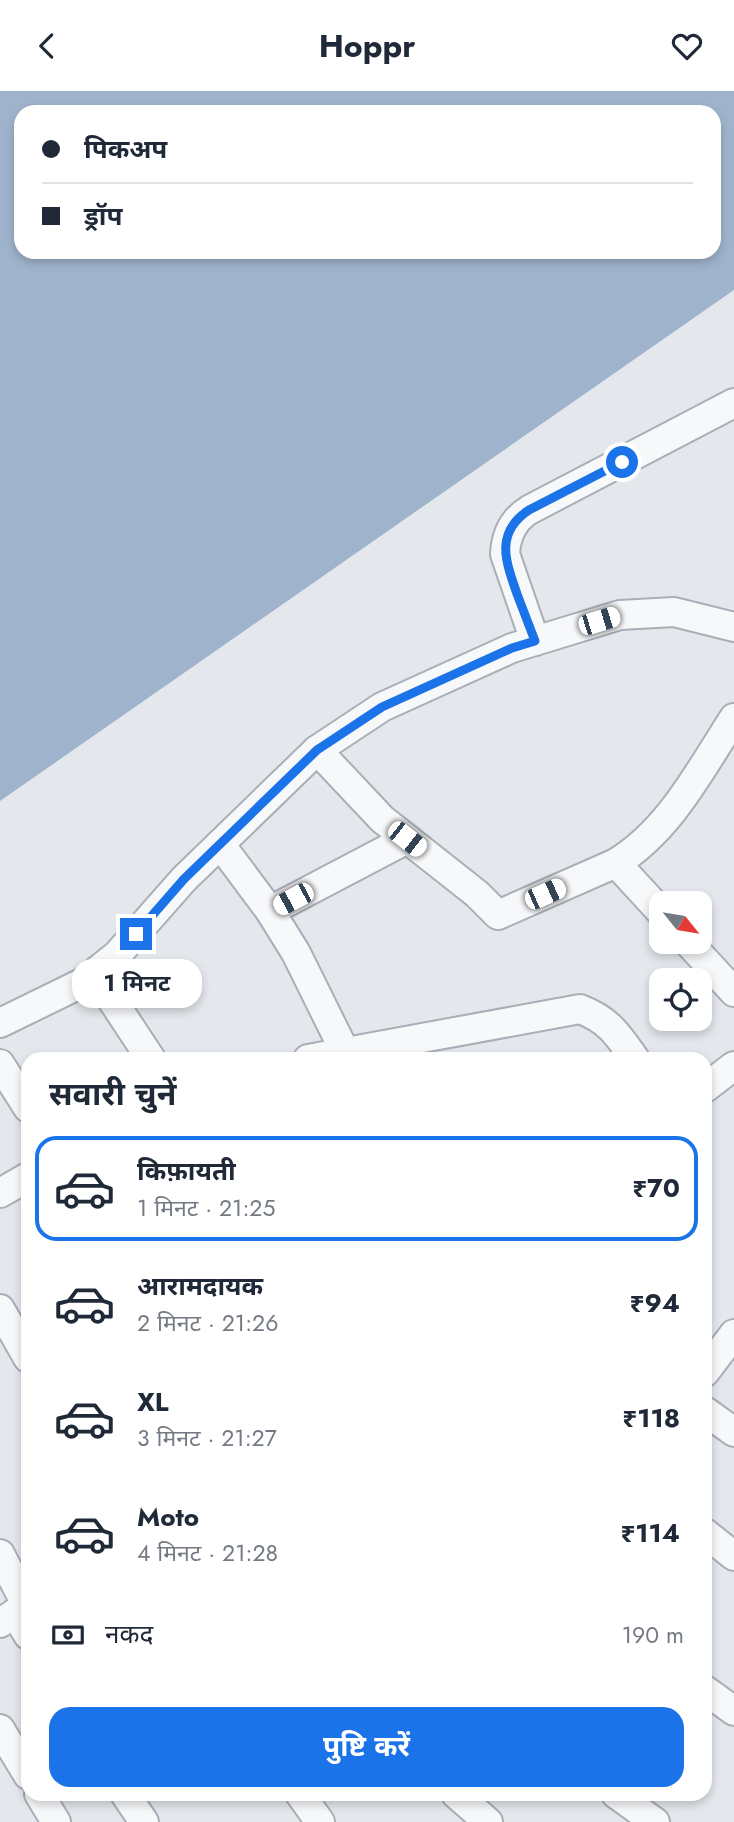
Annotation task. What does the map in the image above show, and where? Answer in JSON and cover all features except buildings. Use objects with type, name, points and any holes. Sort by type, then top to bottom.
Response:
[{"type":"street","points":[[535,641],[505,554],[505,543],[515,523],[529,510],[734,403]]},
{"type":"street","points":[[0,1023],[82,983],[117,955],[184,879],[317,750],[382,707],[512,648],[620,615],[674,612],[734,627]]},
{"type":"street","points":[[317,750],[382,819],[477,894],[498,915],[631,854],[680,801],[734,718]]},
{"type":"street","points":[[270,911],[407,839]]},
{"type":"street","points":[[220,844],[270,911],[296,953],[324,1052]]},
{"type":"street","points":[[616,863],[649,899]]},
{"type":"street","points":[[699,954],[734,992]]},
{"type":"street","points":[[94,974],[146,1052]]},
{"type":"street","points":[[376,1052],[415,1049],[580,1009],[597,1016],[612,1028],[630,1052]]},
{"type":"street","points":[[0,1064],[21,1097]]},
{"type":"street","points":[[712,1083],[734,1066]]},
{"type":"street","points":[[0,1193],[21,1181]]},
{"type":"street","points":[[2,1316],[21,1347]]},
{"type":"street","points":[[712,1363],[734,1334]]},
{"type":"street","points":[[712,1416],[734,1432]]},
{"type":"street","points":[[712,1539],[734,1556]]},
{"type":"street","points":[[0,1554],[20,1616]]},
{"type":"street","points":[[712,1695],[734,1711]]},
{"type":"street","points":[[0,1730],[21,1764]]},
{"type":"street","points":[[43,1801],[56,1822]]},
{"type":"street","points":[[305,1801],[320,1822]]},
{"type":"street","points":[[464,1801],[488,1822]]},
{"type":"street","points":[[626,1801],[655,1822]]},
{"type":"water","points":[[0,91],[734,91],[734,290],[0,801]]},
{"type":"route","points":[[136,934],[184,879],[317,750],[382,707],[512,648],[535,641],[507,565],[505,543],[509,533],[521,515],[622,462]]}]
